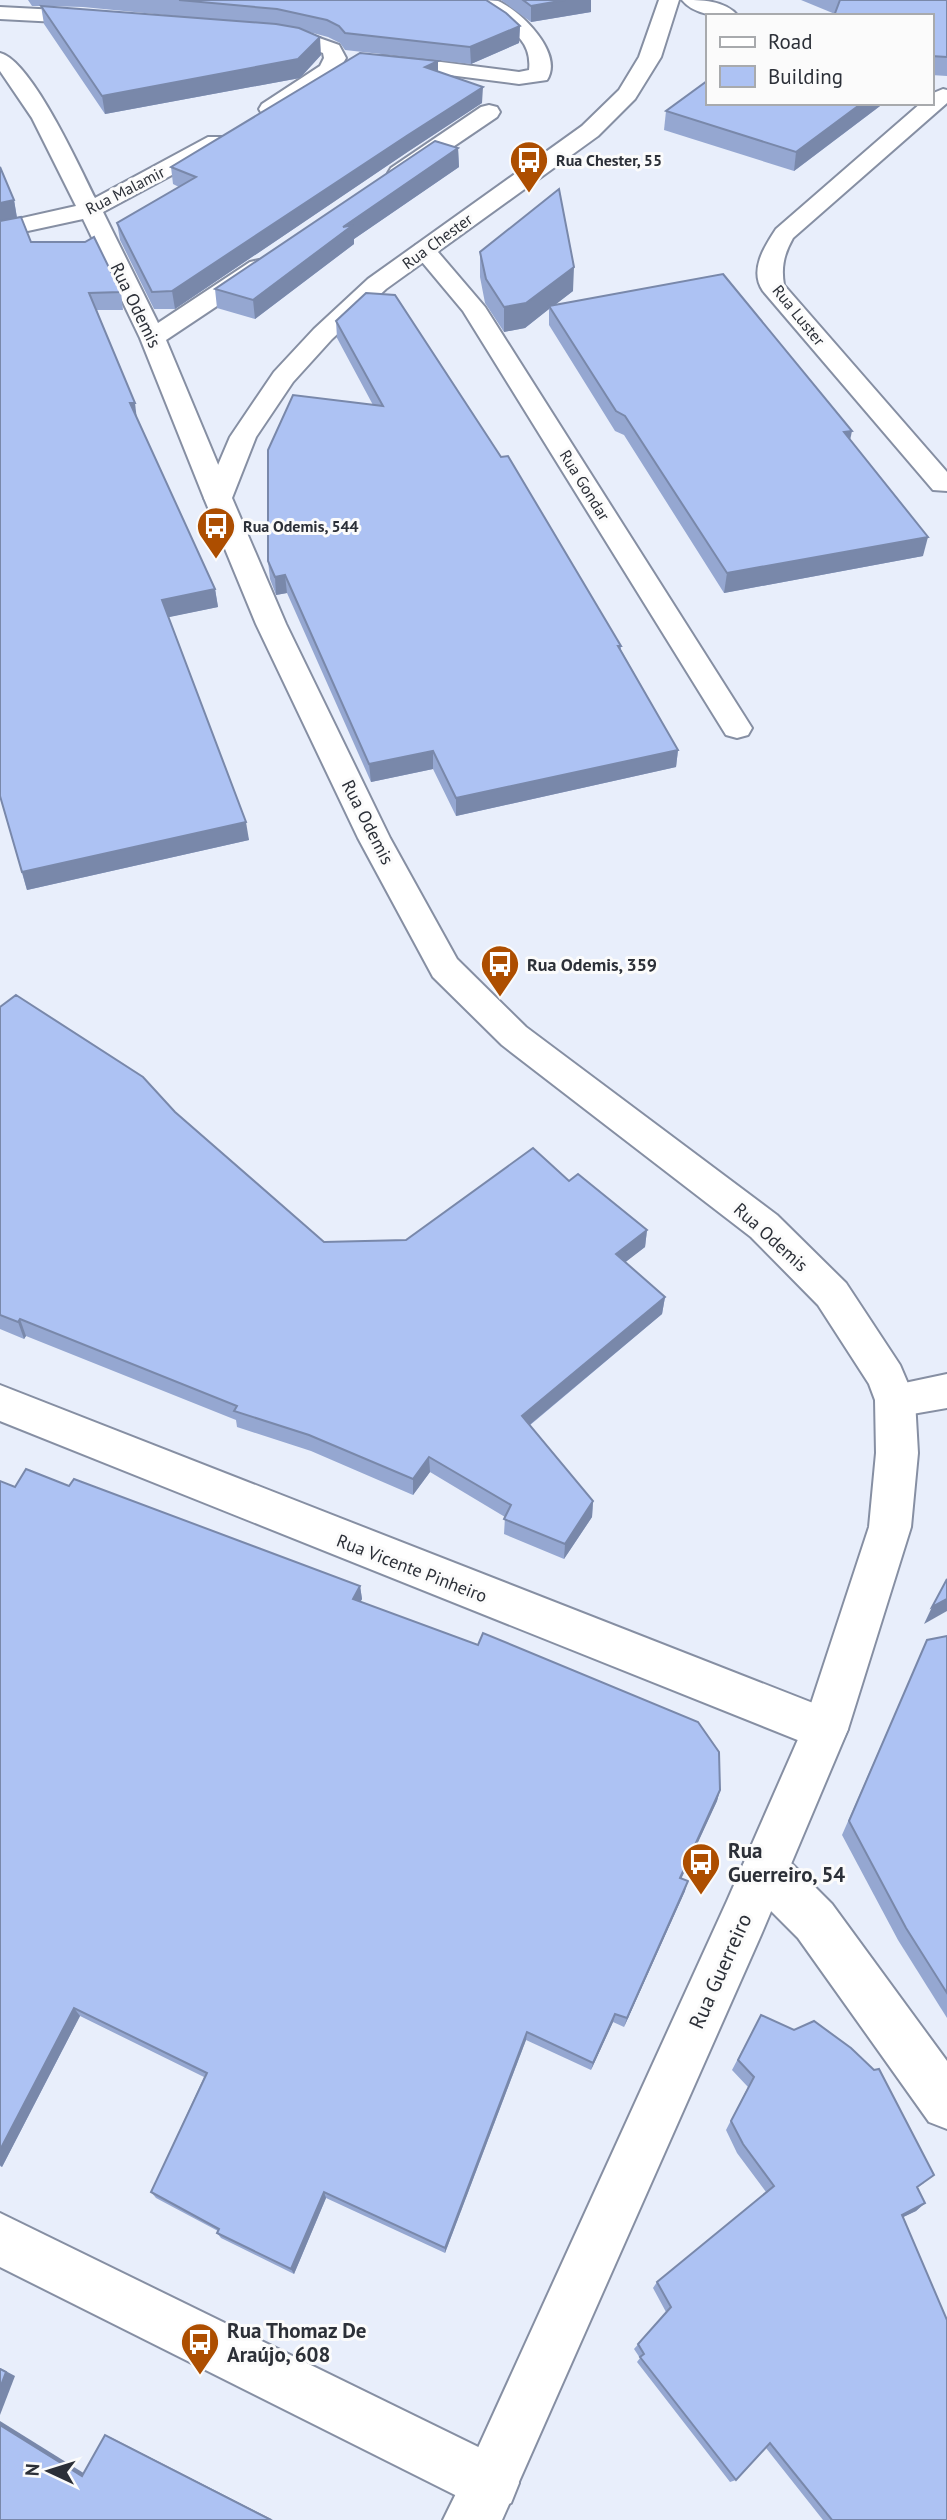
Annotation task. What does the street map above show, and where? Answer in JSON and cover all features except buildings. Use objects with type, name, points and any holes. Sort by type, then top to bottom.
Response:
[{"type":"street","points":[[249,33],[321,43],[353,59],[519,78],[539,75],[537,50],[497,8],[480,0]]},
{"type":"street","name":"Rua Chester","points":[[218,498],[243,437],[283,377],[323,334],[377,284],[590,131],[627,94],[650,57],[669,0]]},
{"type":"street","points":[[692,0],[724,14]]},
{"type":"street","points":[[0,13],[116,20]]},
{"type":"street","name":"Rua Odemis","points":[[0,59],[14,73],[43,118],[153,338],[271,624],[374,838],[445,968],[514,1036],[764,1226],[832,1294],[867,1345],[886,1377],[895,1400]]},
{"type":"street","name":"Rua Malamir","points":[[0,230],[90,210],[244,125],[328,70],[353,59]]},
{"type":"street","name":"Rua Luster","points":[[930,105],[784,234],[774,250],[768,268],[772,286],[943,484]]},
{"type":"street","points":[[385,182],[489,113]]},
{"type":"street","name":"Rua Gondar","points":[[424,250],[449,277],[480,318],[737,728]]},
{"type":"street","points":[[153,338],[281,252]]},
{"type":"street","points":[[895,1400],[947,1391]]},
{"type":"street","name":"Rua Guerreiro","points":[[481,2502],[765,1871],[825,1729],[890,1527],[897,1453],[895,1400]]},
{"type":"street","name":"Rua Vicente Pinheiro","points":[[0,1404],[825,1729]]},
{"type":"street","points":[[765,1871],[815,1922],[947,2104]]},
{"type":"street","points":[[0,2239],[481,2502]]},
{"type":"place","name":"Rua Chester, 55","points":[[529,194]]},
{"type":"place","name":"Rua Odemis, 544","points":[[216,560]]},
{"type":"place","name":"Rua Odemis, 359","points":[[500,998]]},
{"type":"place","name":"Rua Guerreiro, 54","points":[[701,1896]]},
{"type":"place","name":"Rua Thomaz De Araújo, 608","points":[[200,2376]]}]
